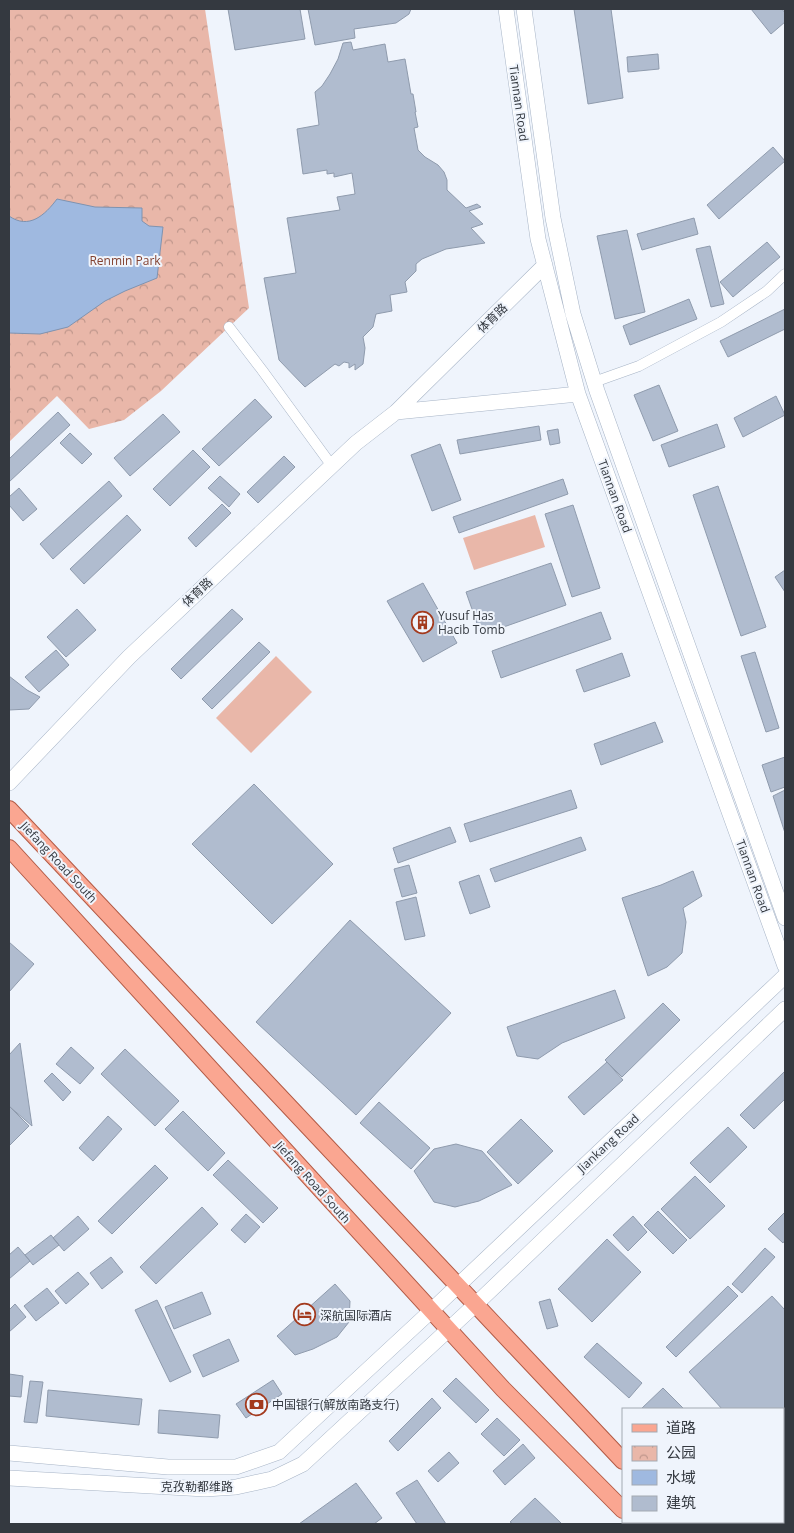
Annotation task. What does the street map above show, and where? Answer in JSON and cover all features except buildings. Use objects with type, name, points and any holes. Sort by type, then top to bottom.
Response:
[{"type":"main road","name":"Jiefang Road South","points":[[9,809],[622,1460]]},
{"type":"main road","name":"Jiefang Road South","points":[[9,848],[503,1389],[622,1509]]},
{"type":"street","name":"Tiannan Road","points":[[506,9],[538,239],[578,394],[785,966]]},
{"type":"street","name":"Tiannan Road","points":[[524,9],[553,218],[573,314],[594,382],[785,918]]},
{"type":"street","name":"体育路","points":[[9,784],[129,657],[356,443],[396,412],[545,265]]},
{"type":"street","points":[[594,382],[639,366],[722,322],[767,291],[785,274]]},
{"type":"street","points":[[229,327],[332,466]]},
{"type":"street","points":[[396,412],[578,394]]},
{"type":"street","name":"Jiankang Road","points":[[431,1311],[785,976]]},
{"type":"street","name":"Jiankang Road","points":[[448,1329],[476,1305],[785,1009]]},
{"type":"street","name":"克孜勒都维路","points":[[9,1453],[168,1467],[236,1467],[279,1452],[431,1311]]},
{"type":"street","name":"克孜勒都维路","points":[[9,1478],[204,1489],[236,1487],[272,1479],[303,1464],[448,1329]]},
{"type":"green space","name":"Renmin Park","points":[[9,9],[205,9],[249,308],[161,391],[124,420],[89,429],[57,396],[9,442]]},
{"type":"green space","points":[[535,515],[545,547],[474,570],[463,538]]},
{"type":"green space","points":[[276,656],[312,692],[251,753],[216,718]]},
{"type":"water","points":[[57,199],[95,207],[142,208],[142,221],[149,226],[163,227],[157,278],[105,301],[68,327],[40,334],[9,333],[9,216],[23,222],[36,219]]},
{"type":"place","name":"Yusuf Has Hacib Tomb","points":[[422,622]]},
{"type":"place","name":"深航国际酒店","points":[[304,1315]]},
{"type":"place","name":"中国银行(解放南路支行)","points":[[256,1404]]}]
